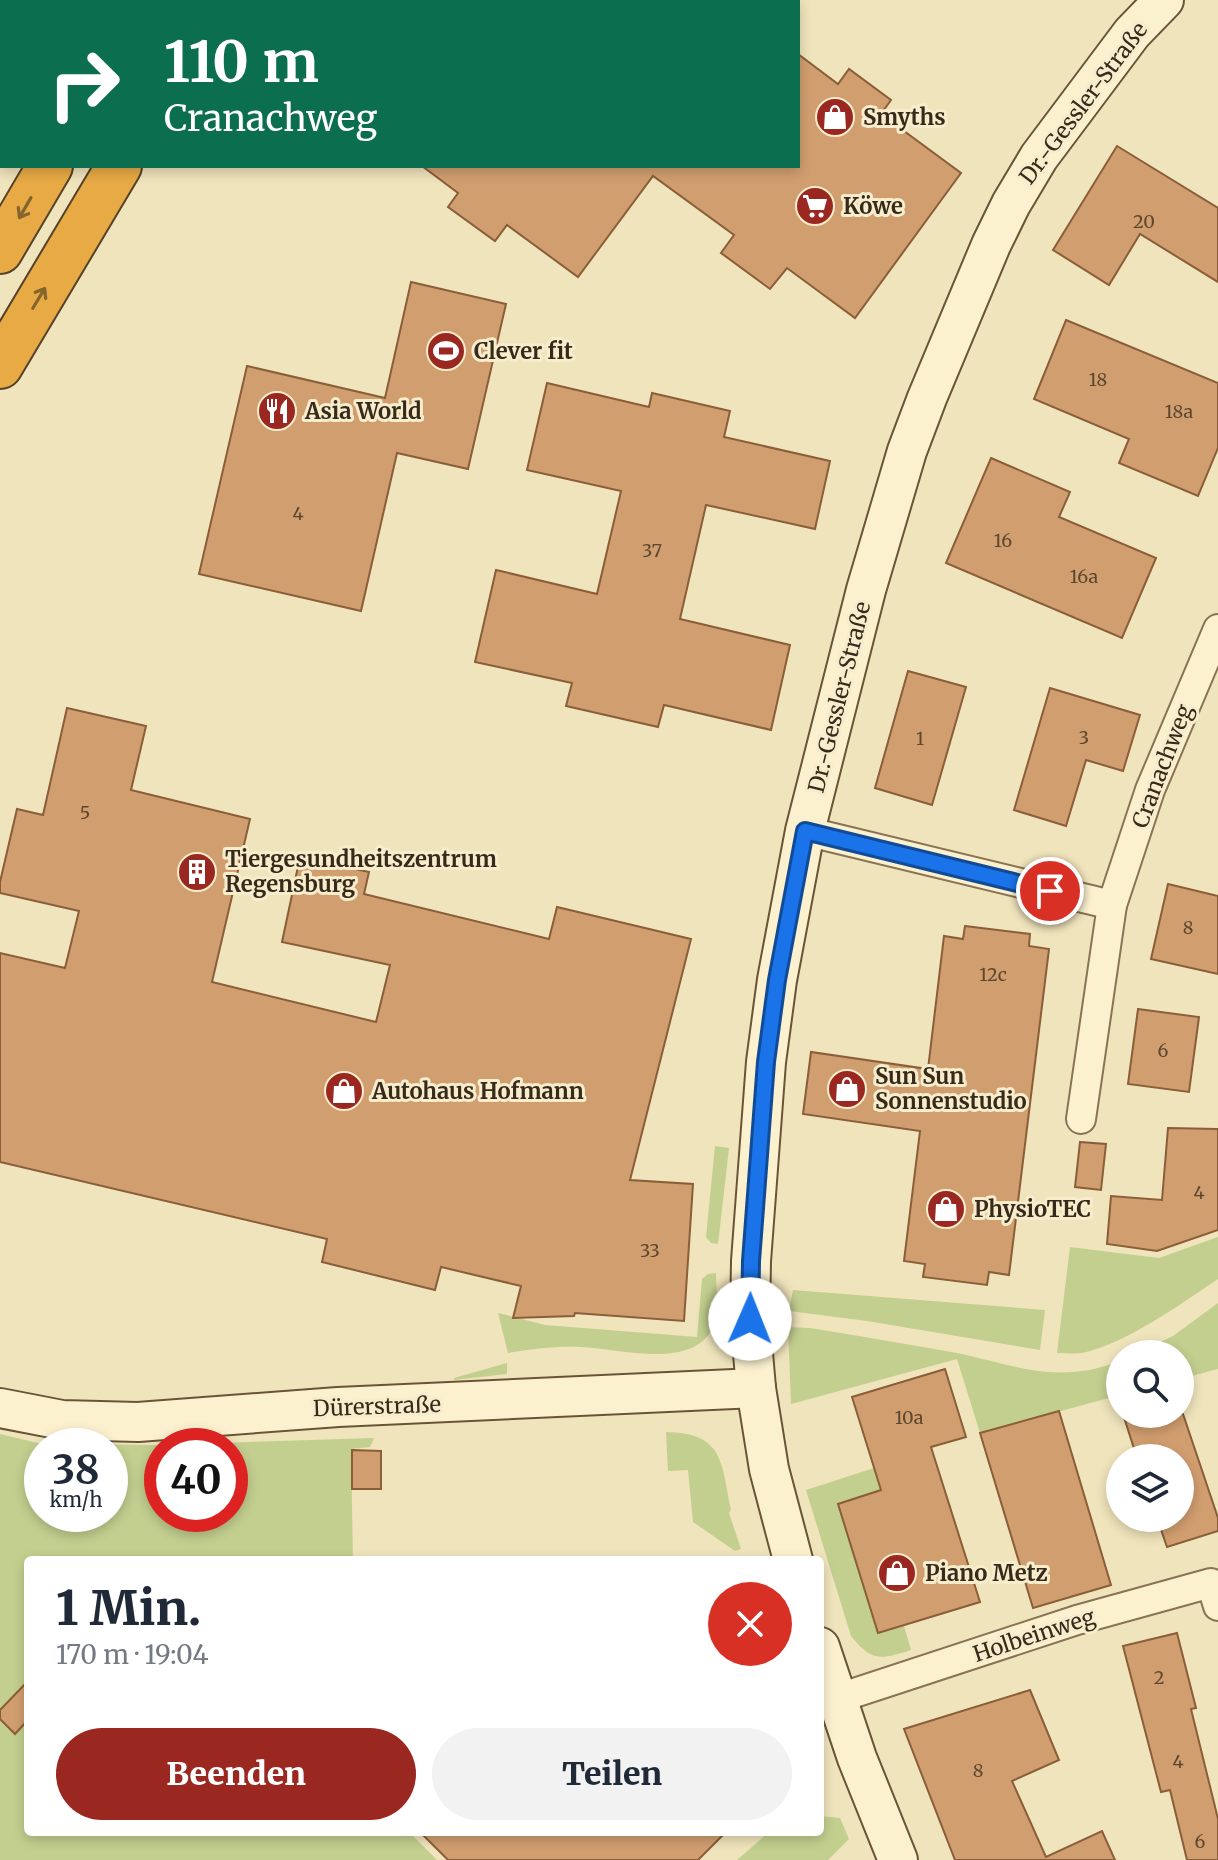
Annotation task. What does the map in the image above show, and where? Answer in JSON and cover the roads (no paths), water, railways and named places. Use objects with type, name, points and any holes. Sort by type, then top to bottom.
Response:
[{"type":"highway","points":[[0,251],[49,168]]},
{"type":"highway","points":[[0,366],[118,168]]},
{"type":"street","name":"Dr.-Gessler-Straße","points":[[792,1556],[769,1469],[756,1388],[750,1319],[751,1261],[763,1091],[777,980],[805,831],[866,590],[907,451],[986,256],[1011,204],[1039,157],[1132,33],[1164,0]]},
{"type":"street","name":"Cranachweg","points":[[1081,1119],[1112,905],[1150,790],[1218,629]]},
{"type":"street","points":[[805,831],[1112,905]]},
{"type":"street","name":"Dürerstraße","points":[[0,1408],[62,1420],[138,1422],[338,1407],[756,1388]]},
{"type":"street","name":"Holbeinweg","points":[[836,1699],[1077,1620],[1211,1583],[1218,1606]]},
{"type":"street","points":[[824,1660],[898,1860]]},
{"type":"place","name":"Smyths","points":[[835,117]]},
{"type":"place","name":"Köwe","points":[[815,206]]},
{"type":"place","name":"Clever fit","points":[[446,351]]},
{"type":"place","name":"Asia World","points":[[277,411]]},
{"type":"place","name":"Tiergesundheitszentrum Regensburg","points":[[197,872]]},
{"type":"place","name":"Sun Sun Sonnenstudio","points":[[847,1089]]},
{"type":"place","name":"Autohaus Hofmann","points":[[344,1091]]},
{"type":"place","name":"PhysioTEC","points":[[946,1209]]},
{"type":"place","name":"Piano Metz","points":[[897,1573]]}]
